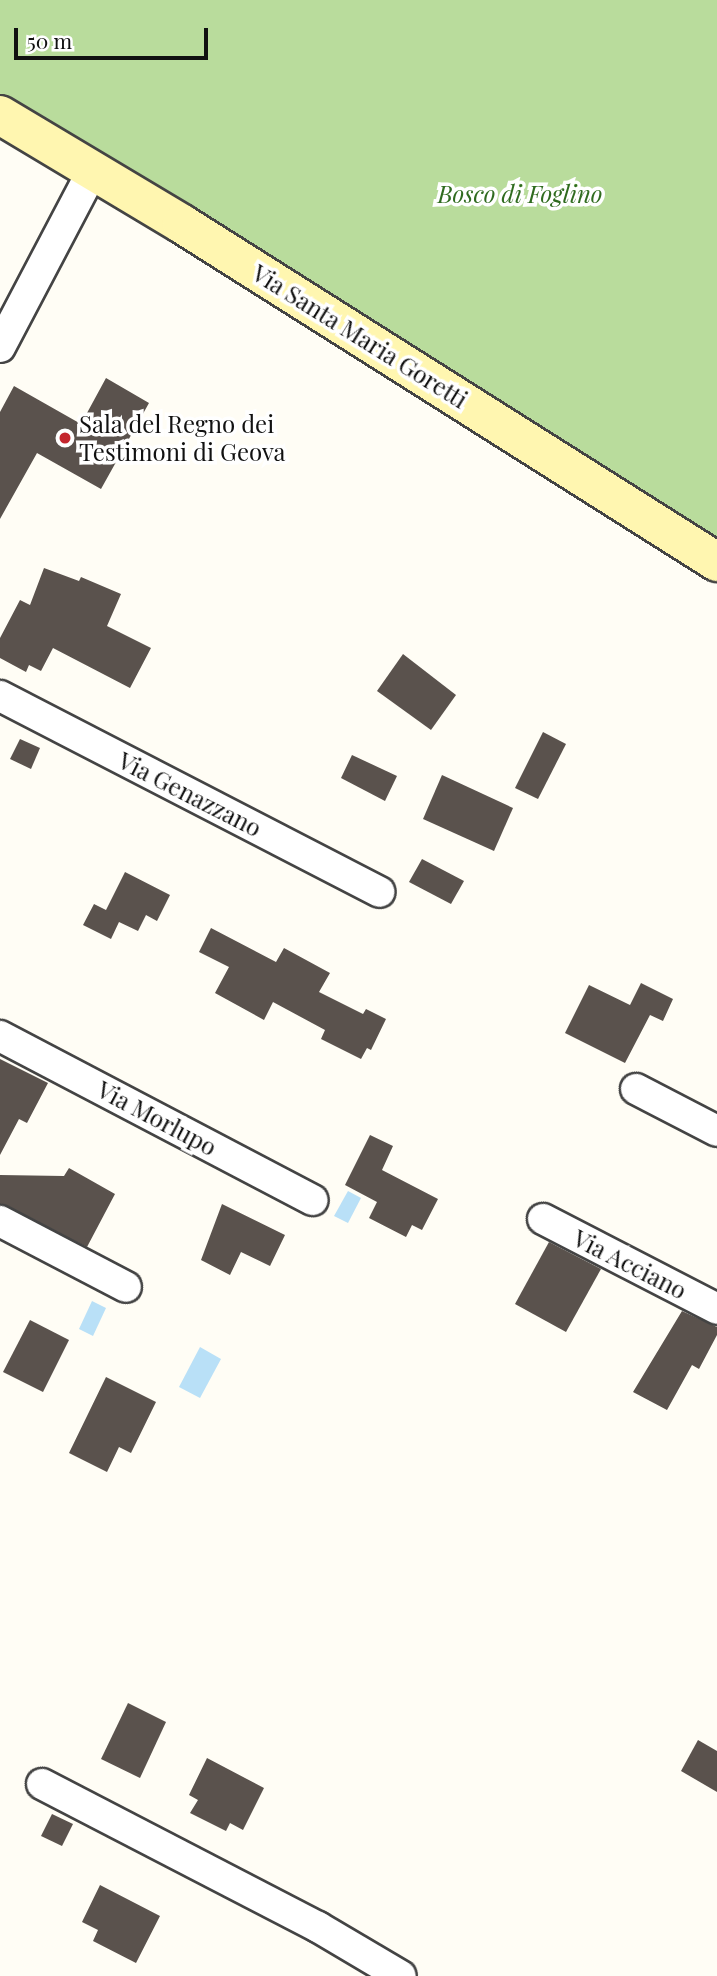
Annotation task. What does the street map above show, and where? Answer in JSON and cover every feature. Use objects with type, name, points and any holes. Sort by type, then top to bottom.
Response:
[{"type":"main road","name":"Via Santa Maria Goretti","points":[[0,116],[93,170],[717,562]]},
{"type":"street","points":[[0,347],[93,170]]},
{"type":"street","name":"Via Genazzano","points":[[0,696],[379,892]]},
{"type":"street","name":"Via Morlupo","points":[[0,1036],[313,1200]]},
{"type":"street","points":[[636,1089],[717,1131]]},
{"type":"street","name":"Via Acciano","points":[[542,1219],[717,1309]]},
{"type":"street","points":[[0,1221],[126,1287]]},
{"type":"street","points":[[42,1784],[318,1927],[401,1976]]},
{"type":"green space","name":"Bosco di Foglino","points":[[0,0],[717,0],[717,541],[0,106]]},
{"type":"water","points":[[348,1191],[361,1198],[348,1223],[334,1216]]},
{"type":"water","points":[[92,1301],[106,1308],[93,1336],[79,1329]]},
{"type":"water","points":[[200,1347],[221,1359],[200,1398],[179,1387]]},
{"type":"building","name":"Sala del Regno dei Testimoni di Geova","points":[[106,378],[149,403],[101,489],[37,453],[0,519],[0,412],[14,386],[81,424]]},
{"type":"building","points":[[44,568],[79,581],[81,577],[121,594],[107,626],[151,648],[130,688],[53,648],[41,671],[29,665],[26,672],[0,658],[0,638],[20,600],[30,605]]},
{"type":"building","points":[[403,654],[456,695],[431,730],[377,691]]},
{"type":"building","points":[[543,732],[566,744],[538,799],[515,788]]},
{"type":"building","points":[[20,739],[40,748],[31,769],[10,759]]},
{"type":"building","points":[[352,755],[397,776],[385,801],[341,778]]},
{"type":"building","points":[[442,775],[513,808],[494,851],[423,819]]},
{"type":"building","points":[[422,859],[464,881],[451,904],[409,882]]},
{"type":"building","points":[[125,872],[170,895],[157,921],[146,915],[138,931],[119,922],[111,939],[83,925],[94,904],[106,910]]},
{"type":"building","points":[[211,928],[276,962],[284,948],[330,973],[319,992],[363,1014],[366,1009],[386,1019],[371,1050],[367,1048],[361,1059],[321,1039],[325,1030],[273,1002],[264,1020],[215,993],[229,967],[199,952]]},
{"type":"building","points":[[641,983],[673,999],[663,1021],[650,1015],[625,1063],[565,1033],[589,985],[630,1005]]},
{"type":"building","points":[[0,1059],[48,1083],[27,1123],[19,1119],[0,1155]]},
{"type":"building","points":[[370,1135],[393,1146],[382,1170],[438,1199],[422,1230],[412,1225],[406,1237],[369,1218],[377,1202],[345,1185]]},
{"type":"building","points":[[69,1168],[115,1194],[87,1247],[0,1204],[0,1175],[64,1176]]},
{"type":"building","points":[[222,1204],[285,1235],[270,1266],[241,1252],[230,1275],[201,1260]]},
{"type":"building","points":[[549,1242],[601,1269],[566,1332],[515,1304]]},
{"type":"building","points":[[682,1311],[717,1327],[717,1335],[699,1369],[692,1365],[667,1410],[633,1392]]},
{"type":"building","points":[[30,1320],[69,1340],[43,1392],[3,1372]]},
{"type":"building","points":[[106,1377],[156,1402],[131,1453],[119,1447],[107,1472],[69,1453]]},
{"type":"building","points":[[128,1703],[166,1722],[140,1778],[101,1759]]},
{"type":"building","points":[[698,1740],[717,1751],[717,1792],[681,1771]]},
{"type":"building","points":[[207,1758],[264,1788],[243,1830],[230,1823],[226,1831],[190,1813],[198,1800],[189,1795]]},
{"type":"building","points":[[52,1814],[73,1824],[62,1846],[41,1836]]},
{"type":"building","points":[[100,1885],[160,1916],[136,1963],[93,1941],[98,1930],[82,1922]]},
{"type":"place","name":"Sala del Regno dei Testimoni di Geova","points":[[65,438]]}]
